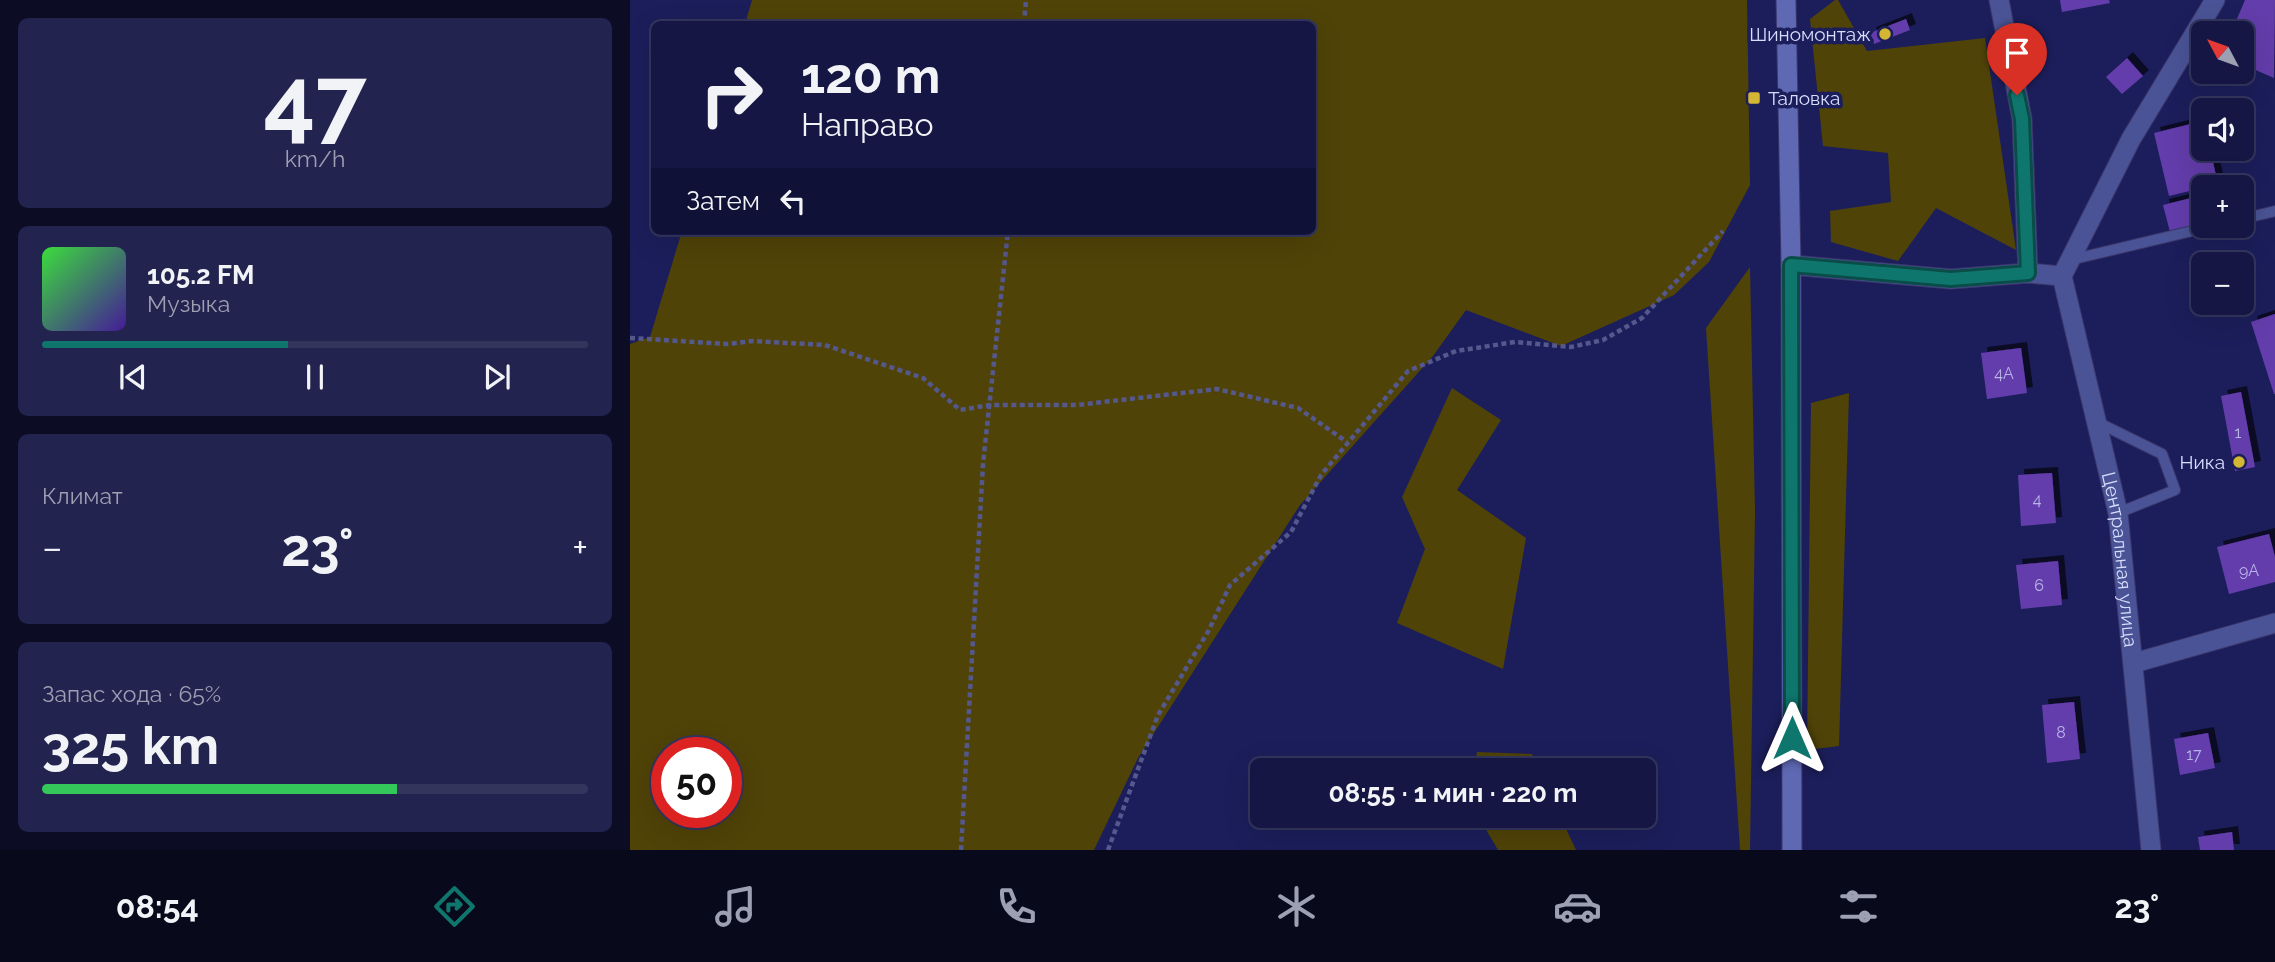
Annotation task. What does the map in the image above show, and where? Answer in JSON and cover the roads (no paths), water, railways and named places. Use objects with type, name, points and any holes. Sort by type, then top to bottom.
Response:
[{"type":"main road","points":[[1786,0],[1791,265],[1792,850]]},
{"type":"street","points":[[1999,0],[2022,119],[2028,273]]},
{"type":"street","points":[[1791,265],[1951,279],[2066,268],[2132,139],[2215,0]]},
{"type":"street","name":"Центральная улица","points":[[2066,268],[2118,513],[2151,850]]},
{"type":"street","points":[[2134,663],[2275,623]]},
{"type":"lane","points":[[2254,216],[2275,211]]},
{"type":"lane","points":[[2066,268],[2191,232]]},
{"type":"lane","points":[[2097,422],[2162,454],[2175,490],[2118,513]]},
{"type":"place","name":"Шиномонтаж","points":[[1885,34]]},
{"type":"place","name":"Таловка","points":[[1754,98]]},
{"type":"place","name":"Ника","points":[[2239,462]]}]
